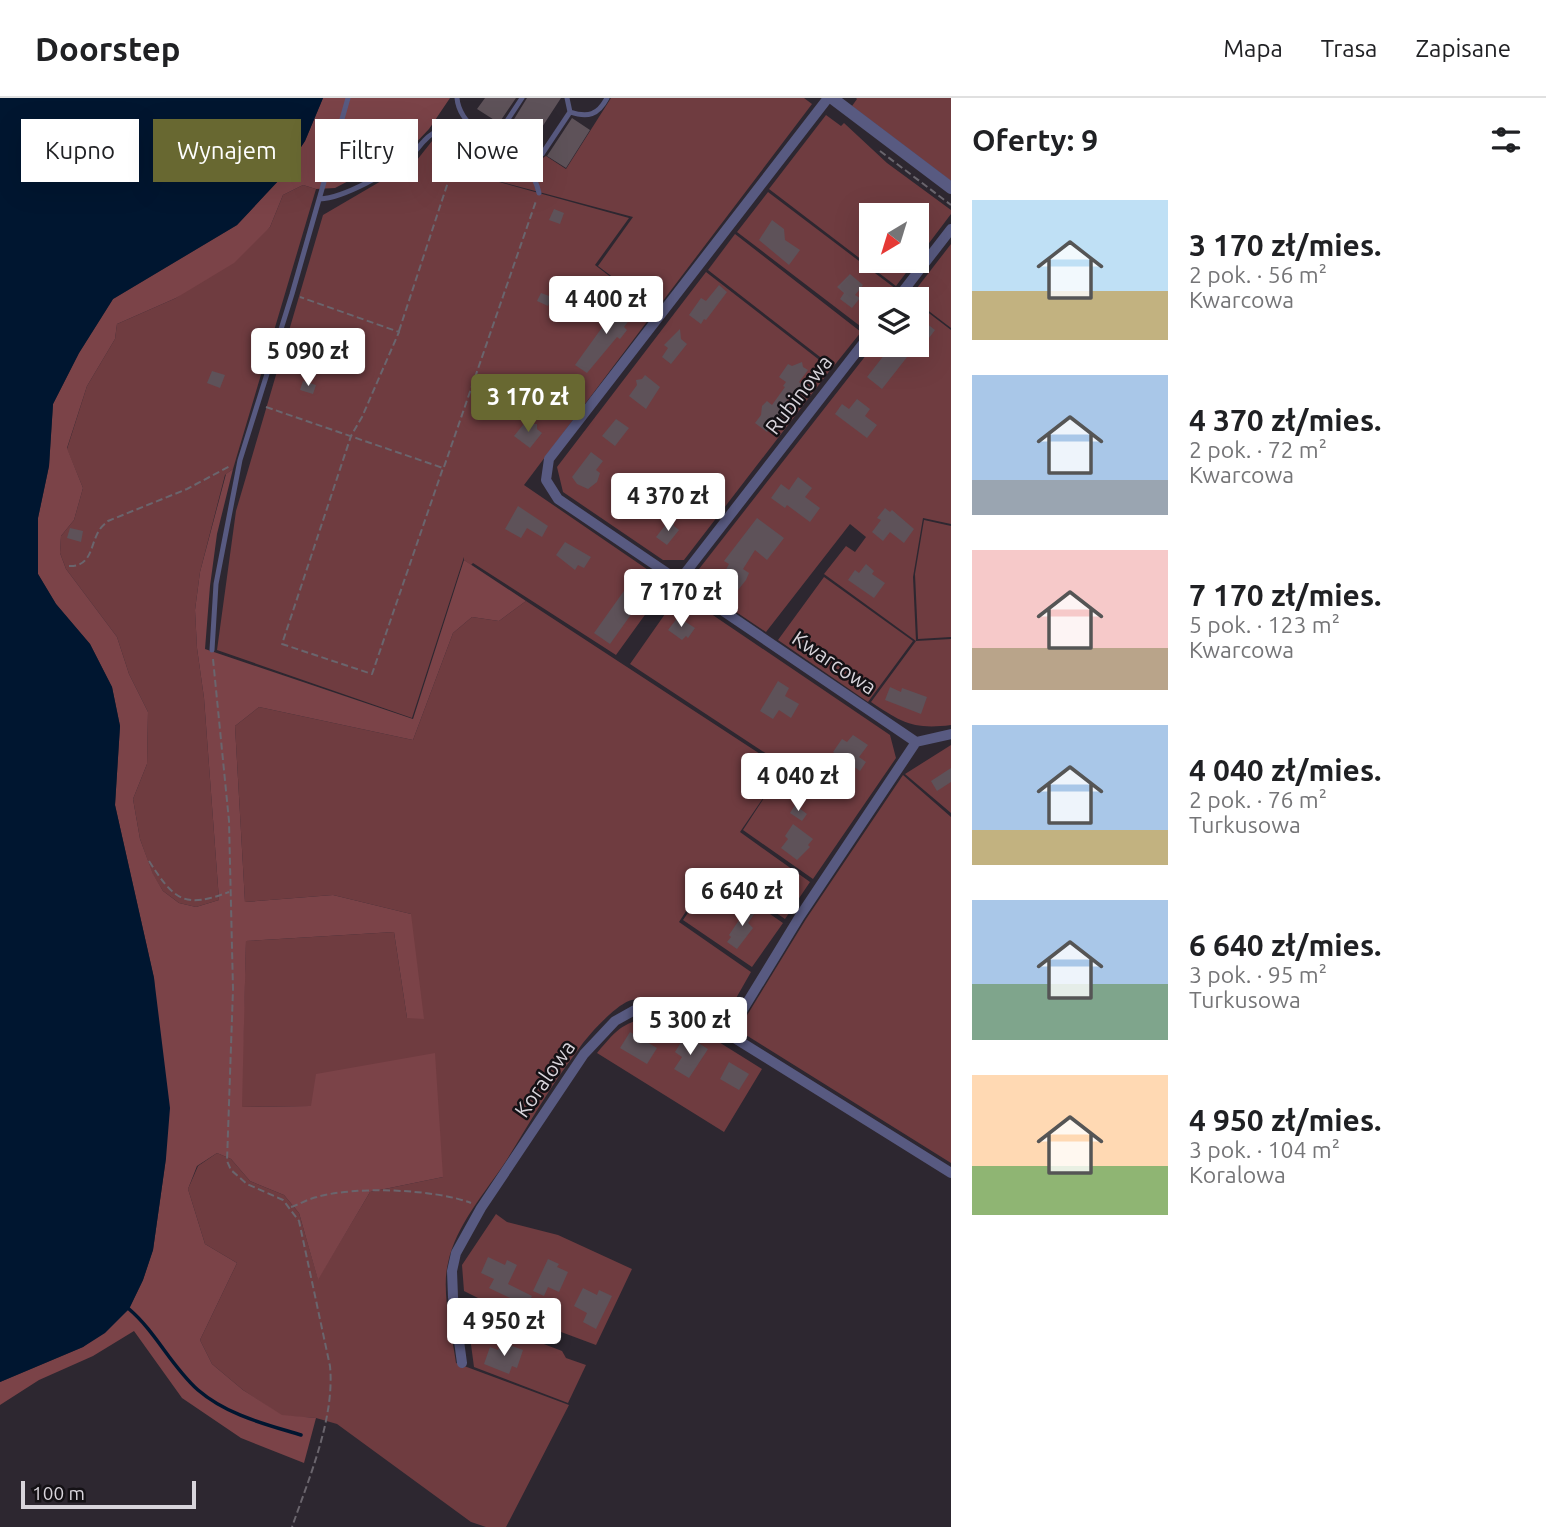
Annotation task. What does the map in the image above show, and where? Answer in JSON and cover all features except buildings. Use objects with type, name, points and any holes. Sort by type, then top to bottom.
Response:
[{"type":"street","points":[[830,98],[951,188]]},
{"type":"street","name":"Kwarcowa","points":[[830,98],[550,459],[546,481],[558,499],[916,742]]},
{"type":"street","points":[[906,287],[951,229]]},
{"type":"street","name":"Rubinowa","points":[[679,581],[859,349]]},
{"type":"street","points":[[728,1034],[800,916],[916,742],[951,734]]},
{"type":"street","name":"Koralowa","points":[[462,1363],[453,1297],[452,1271],[456,1253],[481,1208],[584,1054],[615,1021],[640,1007],[666,1007],[696,1017],[728,1034],[951,1173]]},
{"type":"lane","points":[[212,650],[216,584],[240,460],[292,294],[348,98]]},
{"type":"lane","points":[[457,98],[461,111],[468,119]]},
{"type":"lane","points":[[508,119],[522,98]]},
{"type":"lane","points":[[543,153],[570,113],[567,98]]},
{"type":"lane","points":[[570,113],[591,116],[600,110],[607,98]]},
{"type":"lane","points":[[320,199],[333,198],[352,190],[410,157],[432,134]]},
{"type":"lane","points":[[536,182],[539,193]]},
{"type":"path","points":[[448,182],[399,332],[351,436],[282,644],[372,674],[539,193]]},
{"type":"path","points":[[292,294],[399,332]]},
{"type":"path","points":[[258,405],[443,468]]},
{"type":"path","points":[[69,566],[78,566],[85,561],[99,530],[108,521],[187,489],[240,460]]},
{"type":"path","points":[[212,650],[229,821],[233,989],[227,1161],[231,1170],[247,1184],[283,1200],[299,1221],[332,1381],[327,1418],[292,1527]]},
{"type":"path","points":[[149,861],[165,886],[187,900],[210,899],[230,891]]},
{"type":"path","points":[[290,1208],[317,1196],[351,1192],[412,1191],[468,1201],[481,1208]]},
{"type":"shaded area","points":[[323,98],[450,98],[418,141],[418,119],[315,119],[315,182],[347,182],[335,188],[316,189],[303,185],[283,195],[270,227],[234,263],[176,298],[117,324],[115,339],[87,386],[67,448],[83,488],[74,520],[61,536],[60,553],[66,569],[117,637],[129,674],[148,712],[147,764],[133,799],[140,839],[153,874],[163,891],[179,903],[196,907],[219,900],[195,610],[200,572],[226,474],[233,469],[217,534],[205,649],[413,719],[464,560],[526,601],[499,621],[472,617],[453,633],[413,740],[259,707],[235,726],[245,902],[333,895],[411,914],[424,1019],[407,1018],[394,932],[246,941],[242,1107],[311,1106],[316,1074],[435,1053],[443,1177],[370,1192],[318,1280],[299,1213],[284,1195],[250,1181],[231,1159],[217,1153],[197,1166],[188,1189],[205,1244],[237,1263],[200,1340],[212,1364],[243,1390],[282,1415],[316,1418],[304,1463],[241,1438],[182,1398],[134,1331],[93,1356],[39,1380],[0,1405],[0,1382],[83,1347],[129,1309],[153,1250],[166,1158],[154,978],[115,805],[120,726],[112,687],[90,644],[56,604],[38,574],[38,518],[49,466],[53,404],[79,353],[113,299],[237,225],[277,182],[301,182],[301,147]]},
{"type":"shaded area","points":[[611,98],[804,98],[812,104],[656,310],[598,266],[633,217],[502,182],[543,182],[543,158],[546,156],[566,169]]},
{"type":"shaded area","points":[[856,98],[951,98],[951,181],[852,106]]},
{"type":"shaded area","points":[[826,115],[841,126],[844,123],[887,163],[951,210],[951,214],[929,243],[929,203],[859,203],[859,258],[769,189]]},
{"type":"shaded area","points":[[432,141],[432,163],[427,162],[432,163],[432,182],[499,182],[629,218],[595,265],[655,311],[524,485],[654,574],[660,594],[616,655],[473,563],[471,565],[464,557],[412,718],[217,650],[236,511],[323,215],[379,182],[418,182],[418,159]]},
{"type":"shaded area","points":[[303,185],[316,189],[233,469],[225,475],[200,572],[195,610],[197,648],[204,698],[219,900],[196,907],[179,903],[163,891],[153,875],[140,839],[133,799],[147,764],[148,712],[129,674],[117,637],[66,569],[60,553],[61,536],[74,520],[83,488],[67,449],[87,386],[115,339],[117,324],[176,298],[270,227],[283,195]]},
{"type":"shaded area","points":[[768,192],[859,261],[859,273],[875,273],[893,287],[859,287],[859,325],[737,232]]},
{"type":"shaded area","points":[[735,234],[859,330],[859,334],[833,367],[708,270]]},
{"type":"shaded area","points":[[951,244],[951,328],[929,311],[929,287],[918,287]]},
{"type":"shaded area","points":[[706,272],[831,369],[684,560],[663,560],[563,492],[557,467]]},
{"type":"shaded area","points":[[879,273],[906,273],[896,286]]},
{"type":"shaded area","points":[[929,313],[951,330],[951,524],[923,518],[913,577],[916,641],[824,574],[846,546],[855,552],[866,537],[850,524],[766,632],[705,591],[699,569],[865,357],[929,357]]},
{"type":"shaded area","points":[[924,520],[951,526],[951,637],[918,639],[915,574]]},
{"type":"shaded area","points":[[824,577],[913,641],[868,702],[778,640]]},
{"type":"shaded area","points":[[526,601],[780,767],[774,782],[740,832],[810,882],[785,919],[713,870],[679,922],[751,972],[723,1021],[668,999],[644,998],[626,1002],[618,1007],[595,1029],[568,1063],[457,1236],[446,1274],[448,1313],[456,1363],[569,1405],[506,1527],[486,1527],[471,1522],[337,1424],[316,1418],[282,1416],[243,1390],[212,1364],[200,1340],[237,1263],[205,1244],[188,1189],[198,1166],[217,1153],[231,1159],[250,1181],[284,1195],[299,1213],[318,1279],[370,1192],[443,1177],[312,1106],[241,1107],[246,941],[394,932],[407,1018],[411,914],[333,895],[245,902],[235,726],[259,707],[413,740],[453,633],[472,617],[499,621]]},
{"type":"shaded area","points":[[685,603],[691,608],[695,603],[890,735],[896,758],[813,879],[743,830],[785,766],[630,664],[672,604]]},
{"type":"shaded area","points":[[951,639],[951,725],[927,726],[908,723],[871,702],[916,641]]},
{"type":"shaded area","points":[[951,745],[951,813],[905,774]]},
{"type":"shaded area","points":[[903,775],[951,817],[951,1163],[738,1030],[806,919]]},
{"type":"shaded area","points":[[714,875],[783,923],[752,967],[683,920]]},
{"type":"shaded area","points":[[657,1016],[690,1024],[762,1069],[724,1132],[597,1053],[622,1027]]},
{"type":"shaded area","points":[[496,1214],[507,1222],[558,1235],[632,1269],[596,1345],[502,1310],[464,1291],[462,1265]]},
{"type":"shaded area","points":[[474,1317],[562,1351],[566,1358],[586,1365],[568,1403],[474,1367],[468,1322]]},
{"type":"water","points":[[0,98],[323,98],[301,147],[301,119],[153,119],[153,182],[277,182],[237,225],[113,299],[79,353],[53,404],[49,466],[38,518],[38,574],[56,604],[90,644],[112,687],[120,726],[115,805],[154,978],[170,1108],[153,1250],[129,1309],[105,1333],[83,1347],[0,1382]]},
{"type":"waterway","points":[[129,1309],[188,1381],[209,1399],[247,1418],[301,1435]]}]
